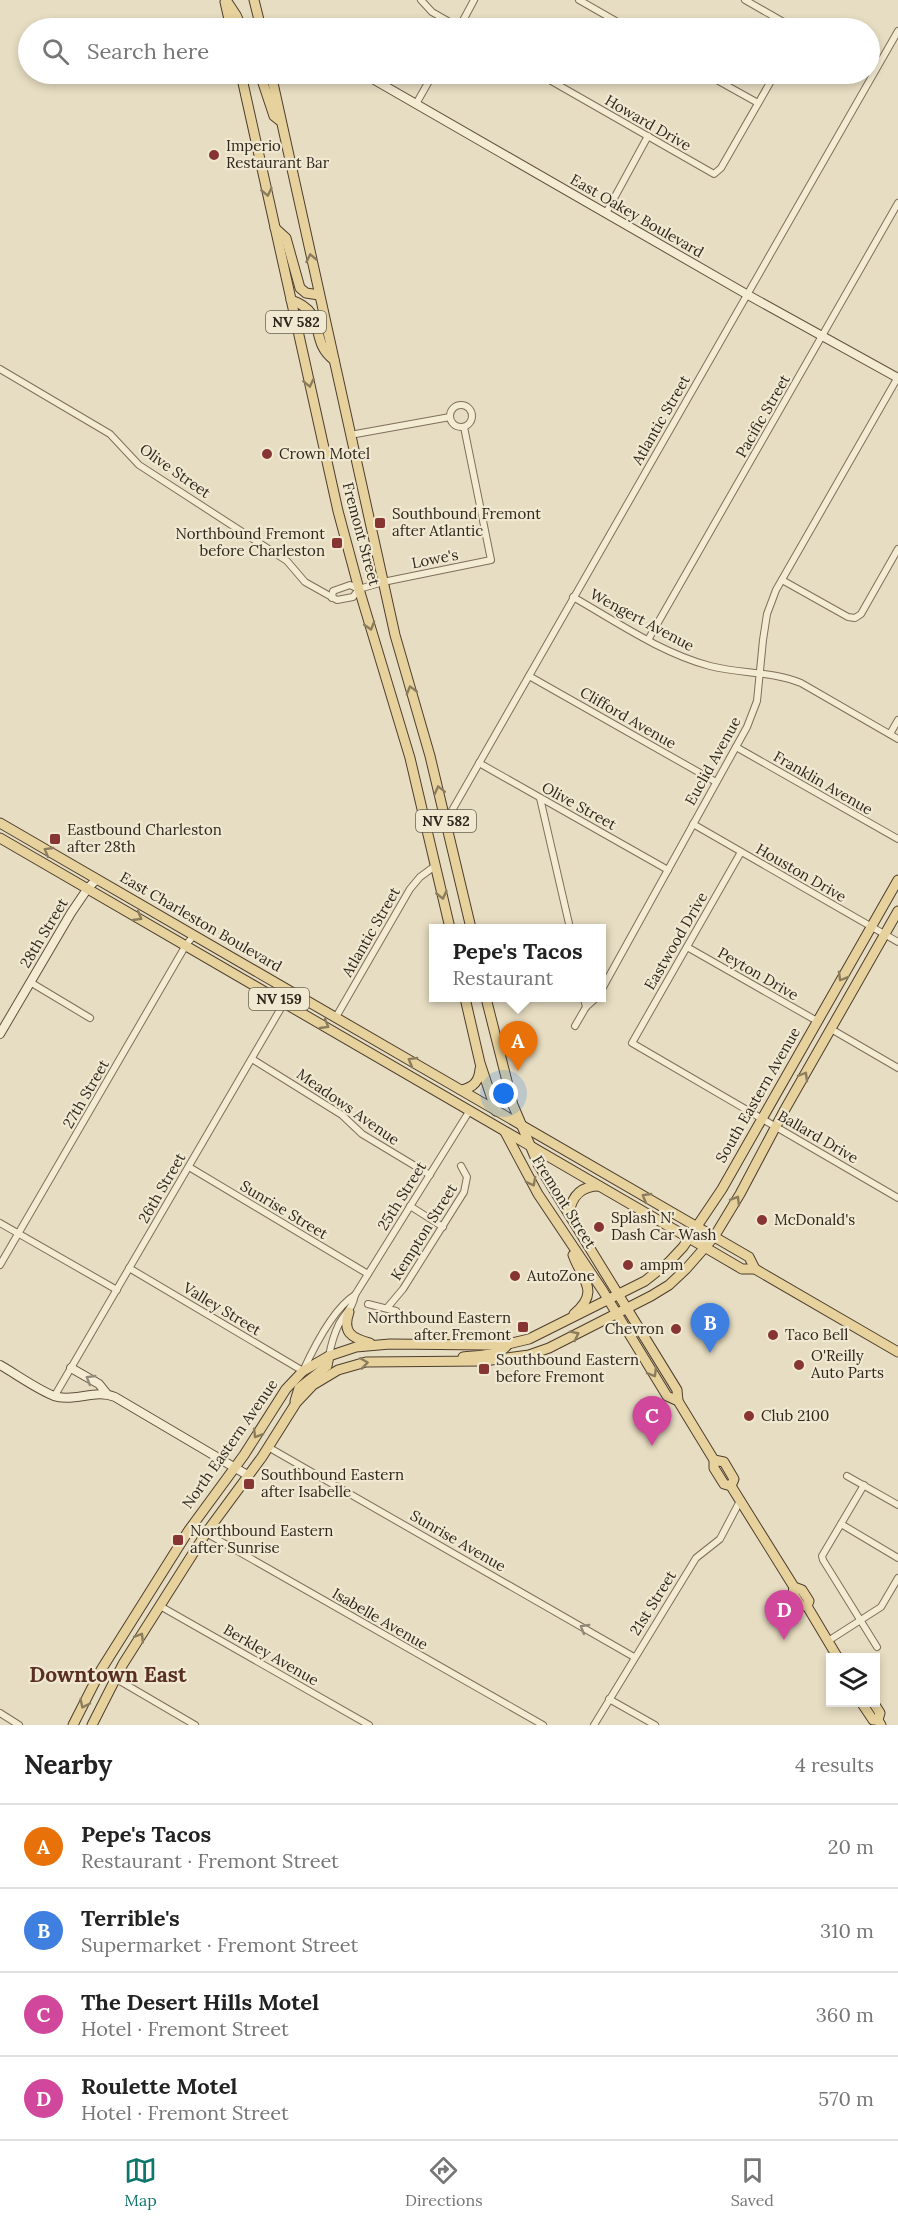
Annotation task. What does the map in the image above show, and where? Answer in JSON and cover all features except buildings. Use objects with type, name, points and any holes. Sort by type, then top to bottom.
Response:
[{"type":"main road","points":[[225,0],[229,18]]},
{"type":"main road","points":[[225,0],[237,18]]},
{"type":"main road","points":[[254,0],[258,18]]},
{"type":"main road","name":"Fremont Street","points":[[243,84],[338,511],[410,758],[449,924]]},
{"type":"main road","points":[[263,84],[274,116],[281,122]]},
{"type":"main road","name":"Fremont Street","points":[[273,84],[395,635],[430,756],[470,924]]},
{"type":"main road","points":[[275,228],[286,237],[300,288],[306,293],[320,295]]},
{"type":"main road","points":[[291,300],[310,310],[314,316],[322,348],[334,360]]},
{"type":"main road","name":"East Charleston Boulevard","points":[[0,823],[714,1236],[749,1257],[755,1269]]},
{"type":"main road","name":"East Charleston Boulevard","points":[[0,838],[742,1269],[755,1269],[898,1352]]},
{"type":"main road","name":"South Eastern Avenue","points":[[614,1297],[658,1272],[680,1251],[722,1188],[898,880]]},
{"type":"main road","name":"South Eastern Avenue","points":[[622,1311],[669,1285],[714,1236],[740,1194],[898,911]]},
{"type":"main road","name":"Fremont Street","points":[[466,1002],[480,1063],[504,1130],[538,1194],[572,1247],[614,1297]]},
{"type":"main road","name":"Fremont Street","points":[[487,1002],[507,1084],[520,1124],[538,1164],[569,1213],[622,1311],[677,1390],[678,1401],[714,1460],[714,1468],[724,1485],[731,1486],[794,1587],[802,1590],[806,1596],[809,1601],[807,1606],[835,1653]]},
{"type":"main road","points":[[462,1090],[472,1088],[476,1083],[480,1063]]},
{"type":"main road","points":[[569,1213],[573,1199],[582,1189],[601,1186]]},
{"type":"main road","points":[[564,1323],[581,1308],[588,1294],[587,1282],[574,1258],[572,1247]]},
{"type":"main road","name":"North Eastern Avenue","points":[[73,1725],[101,1670],[189,1530],[235,1467],[286,1389],[303,1371],[329,1356],[356,1347],[508,1344],[529,1339],[614,1297]]},
{"type":"main road","name":"North Eastern Avenue","points":[[92,1725],[115,1679],[206,1533],[249,1476],[292,1409],[313,1385],[327,1375],[349,1365],[366,1362],[498,1361],[528,1355],[549,1348],[622,1311]]},
{"type":"main road","points":[[349,1312],[346,1325],[350,1335],[378,1345]]},
{"type":"main road","points":[[429,1361],[493,1354],[502,1351],[508,1344]]},
{"type":"main road","points":[[292,1409],[299,1388],[327,1366],[329,1356]]},
{"type":"main road","points":[[864,1707],[873,1720],[879,1722],[880,1713],[876,1707]]},
{"type":"street","points":[[421,0],[432,12],[442,18]]},
{"type":"street","points":[[465,18],[474,0]]},
{"type":"street","points":[[579,0],[610,18]]},
{"type":"street","points":[[745,0],[776,18]]},
{"type":"street","name":"Atlantic Street","points":[[880,60],[898,31]]},
{"type":"street","name":"East Oakey Boulevard","points":[[381,84],[748,295],[898,377]]},
{"type":"street","points":[[416,104],[427,84]]},
{"type":"street","name":"Howard Drive","points":[[556,84],[714,174],[721,168],[758,103]]},
{"type":"street","points":[[724,84],[758,103],[770,84]]},
{"type":"street","name":"Atlantic Street","points":[[446,821],[748,295],[866,84]]},
{"type":"street","points":[[606,213],[648,136]]},
{"type":"street","name":"Pacific Street","points":[[648,640],[898,203]]},
{"type":"street","name":"Olive Street","points":[[0,369],[110,434],[139,465],[287,561],[305,582],[332,598]]},
{"type":"street","name":"Euclid Avenue","points":[[606,982],[747,727],[757,701],[767,614],[782,580],[898,377]]},
{"type":"street","points":[[457,405],[465,406],[470,411],[471,418],[464,427],[453,424],[450,417],[451,410],[457,405]]},
{"type":"street","points":[[350,435],[450,417]]},
{"type":"street","name":"Lowe's","points":[[383,582],[491,560],[464,427]]},
{"type":"street","points":[[782,580],[848,617],[855,618],[861,614],[898,549]]},
{"type":"street","points":[[359,589],[350,585],[333,591],[332,598],[337,600],[353,597],[359,589],[383,582]]},
{"type":"street","name":"Wengert Avenue","points":[[573,597],[648,640],[684,657],[710,666],[786,677],[801,683],[898,739]]},
{"type":"street","name":"Clifford Avenue","points":[[529,676],[716,782]]},
{"type":"street","points":[[890,734],[898,720]]},
{"type":"street","name":"Franklin Avenue","points":[[736,747],[898,839]]},
{"type":"street","name":"Olive Street","points":[[479,763],[668,870]]},
{"type":"street","points":[[540,798],[569,924]]},
{"type":"street","name":"Houston Drive","points":[[693,824],[898,942]]},
{"type":"street","name":"Eastwood Drive","points":[[633,1043],[741,852]]},
{"type":"street","name":"Atlantic Street","points":[[336,1017],[410,889],[420,877],[435,866]]},
{"type":"street","name":"28th Street","points":[[0,1034],[88,888],[97,879]]},
{"type":"street","name":"27th Street","points":[[0,1265],[186,945],[194,935]]},
{"type":"street","name":"Peyton Drive","points":[[687,947],[817,1021]]},
{"type":"street","points":[[30,982],[90,1018]]},
{"type":"street","name":"26th Street","points":[[54,1397],[291,991]]},
{"type":"street","points":[[585,1002],[586,1007]]},
{"type":"street","points":[[575,1026],[592,1002]]},
{"type":"street","points":[[831,1029],[898,1068]]},
{"type":"street","name":"Ballard Drive","points":[[633,1043],[898,1198]]},
{"type":"street","name":"Meadows Avenue","points":[[252,1059],[342,1115],[362,1134],[430,1175]]},
{"type":"street","name":"25th Street","points":[[329,1356],[339,1323],[349,1312],[355,1295],[470,1110]]},
{"type":"street","name":"Kempton Street","points":[[387,1308],[403,1289],[444,1227],[467,1184],[467,1177],[461,1166]]},
{"type":"street","name":"Sunrise Street","points":[[189,1167],[368,1274]]},
{"type":"street","points":[[410,1206],[444,1227]]},
{"type":"street","points":[[0,1222],[117,1290]]},
{"type":"street","name":"Valley Street","points":[[129,1268],[303,1371]]},
{"type":"street","name":"25th Street","points":[[303,1371],[312,1352],[345,1301],[355,1295]]},
{"type":"street","points":[[368,1304],[396,1311]]},
{"type":"street","points":[[0,1365],[54,1397],[72,1398],[107,1394]]},
{"type":"street","points":[[71,1368],[99,1384],[107,1394],[249,1476]]},
{"type":"street","name":"Sunrise Avenue","points":[[268,1448],[634,1657]]},
{"type":"street","points":[[847,1476],[898,1505]]},
{"type":"street","points":[[864,1485],[822,1556],[877,1647]]},
{"type":"street","name":"21st Street","points":[[594,1725],[696,1558],[720,1539],[740,1501]]},
{"type":"street","points":[[841,1524],[898,1558]]},
{"type":"street","name":"Isabelle Avenue","points":[[206,1533],[543,1725]]},
{"type":"street","points":[[828,1641],[881,1607],[898,1578]]},
{"type":"street","name":"Berkley Avenue","points":[[160,1606],[369,1725]]},
{"type":"street","points":[[101,1670],[195,1725]]},
{"type":"street","points":[[609,1699],[655,1725]]},
{"type":"street","points":[[0,1713],[19,1725]]},
{"type":"place","name":"Imperio Restaurant Bar","points":[[214,155]]},
{"type":"place","name":"Crown Motel","points":[[267,454]]},
{"type":"place","name":"Southbound Fremont after Atlantic","points":[[380,523]]},
{"type":"place","name":"Northbound Fremont before Charleston","points":[[337,543]]},
{"type":"place","name":"Eastbound Charleston after 28th","points":[[55,839]]},
{"type":"place","name":"Pepe's Tacos","points":[[518,1071]]},
{"type":"place","name":"McDonald's","points":[[762,1220]]},
{"type":"place","name":"Splash N' Dash Car Wash","points":[[599,1227]]},
{"type":"place","name":"ampm","points":[[628,1265]]},
{"type":"place","name":"AutoZone","points":[[515,1276]]},
{"type":"place","name":"Northbound Eastern after Fremont","points":[[523,1327]]},
{"type":"place","name":"Chevron","points":[[676,1329]]},
{"type":"place","name":"Taco Bell","points":[[773,1335]]},
{"type":"place","name":"Terrible's","points":[[710,1353]]},
{"type":"place","name":"O'Reilly Auto Parts","points":[[799,1365]]},
{"type":"place","name":"Southbound Eastern before Fremont","points":[[484,1369]]},
{"type":"place","name":"Club 2100","points":[[749,1416]]},
{"type":"place","name":"The Desert Hills Motel","points":[[652,1446]]},
{"type":"place","name":"Southbound Eastern after Isabelle","points":[[249,1484]]},
{"type":"place","name":"Northbound Eastern after Sunrise","points":[[178,1540]]},
{"type":"place","name":"Roulette Motel","points":[[784,1640]]},
{"type":"district","name":"Downtown East","points":[[108,1675]]}]
